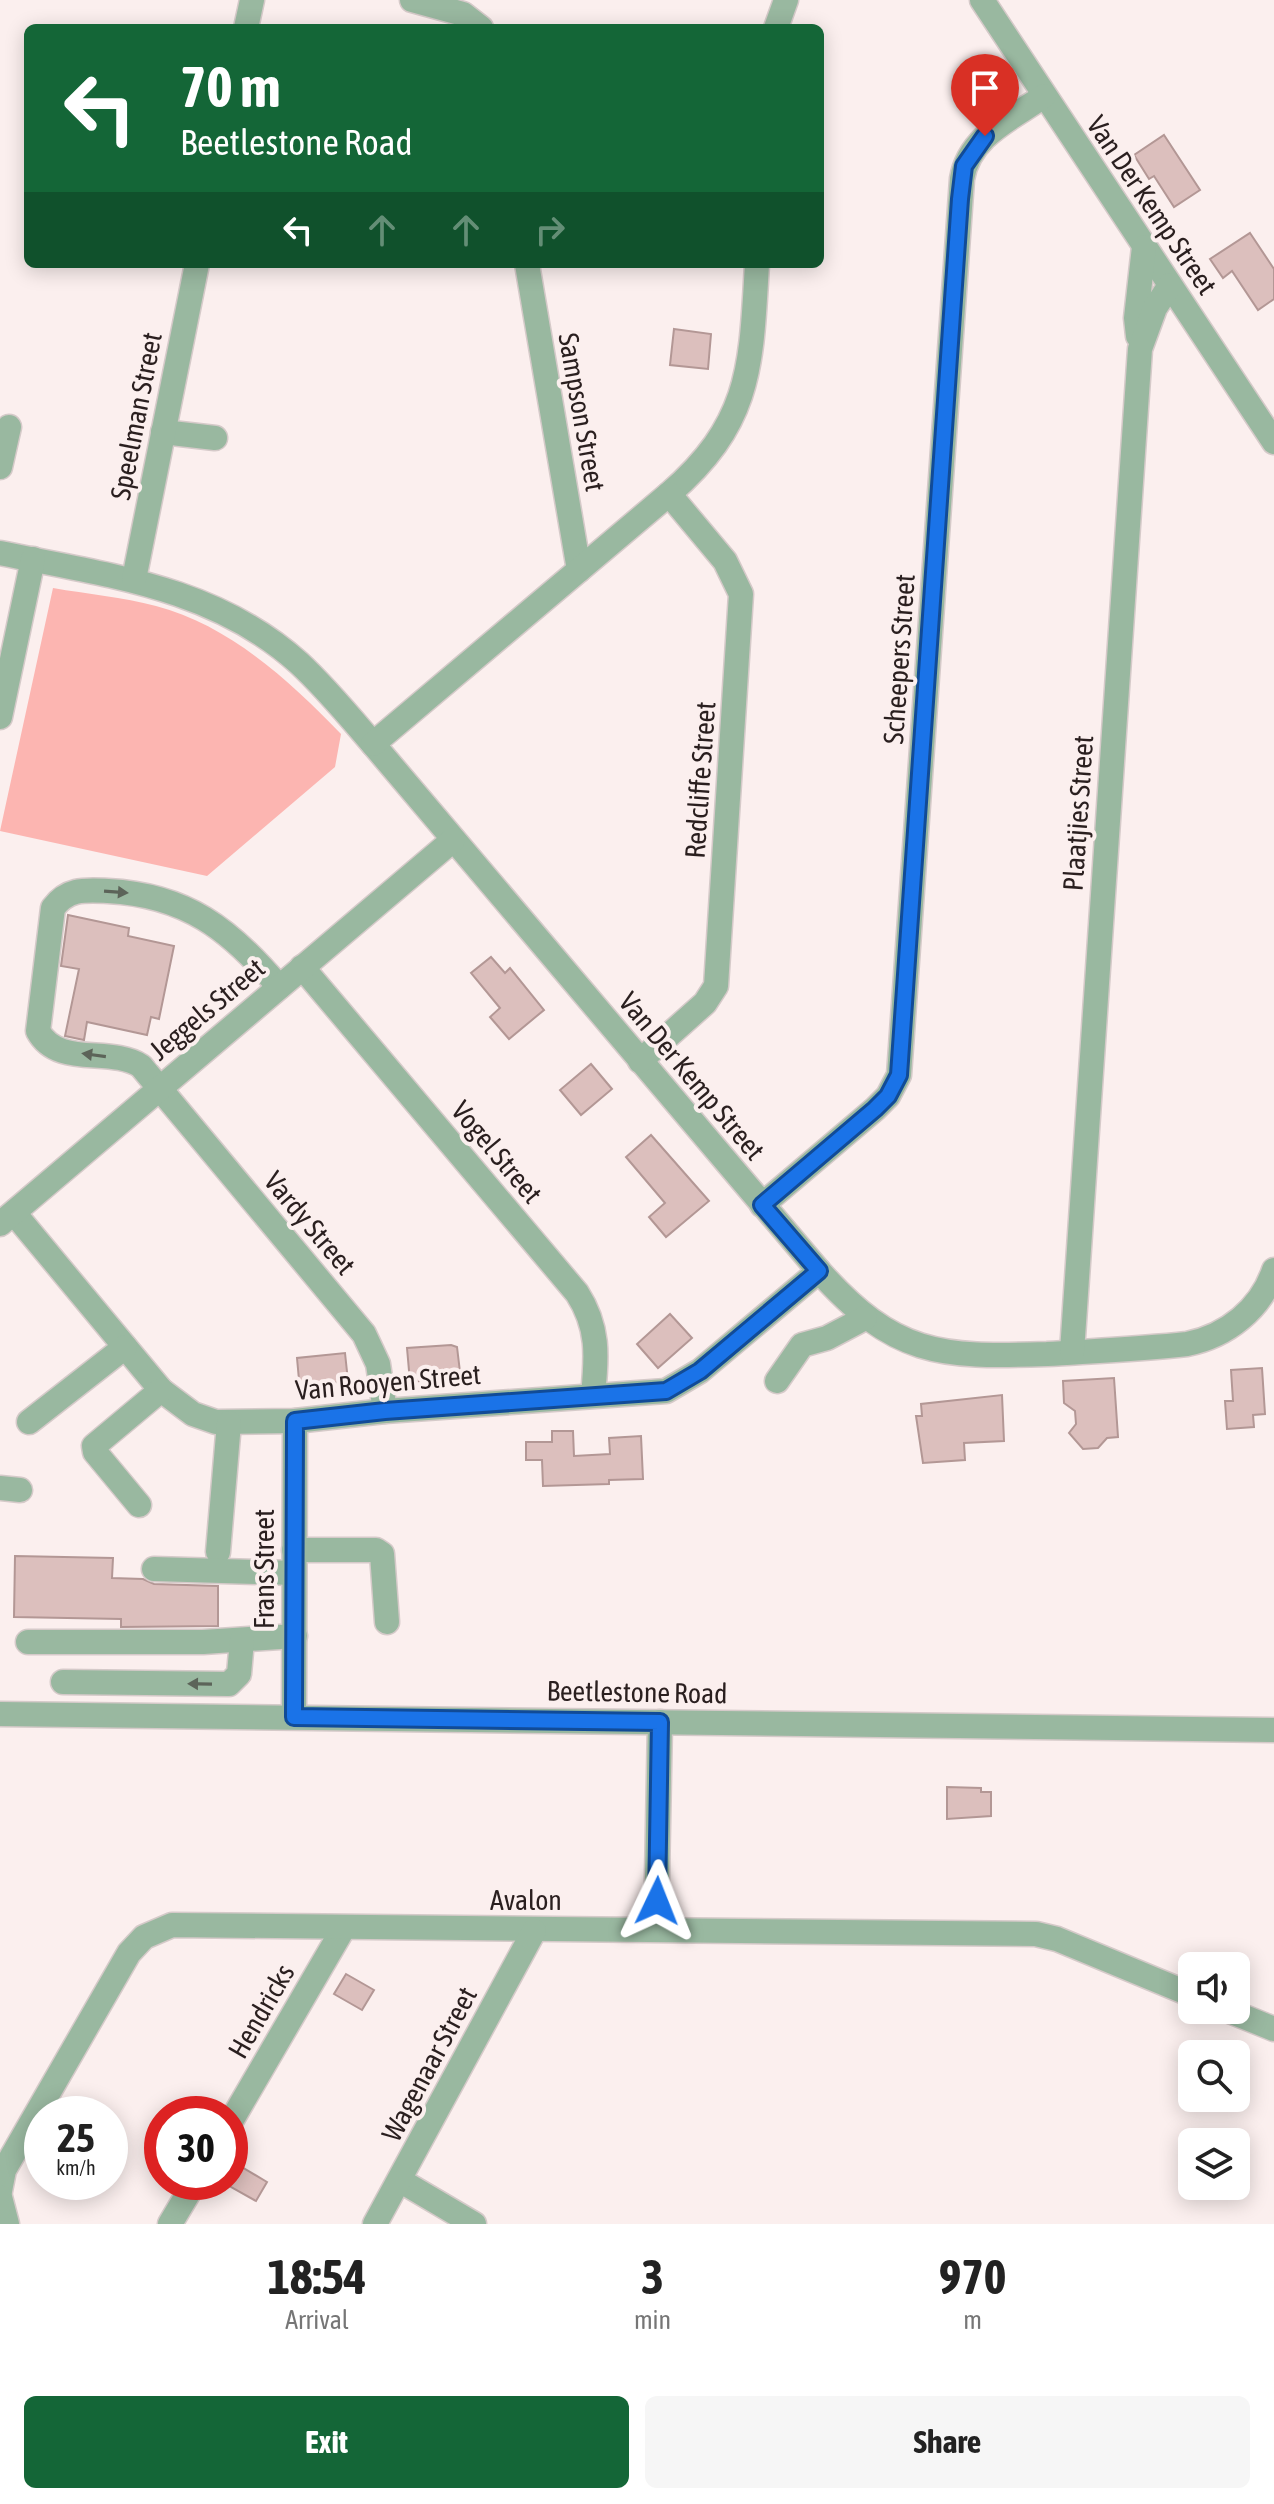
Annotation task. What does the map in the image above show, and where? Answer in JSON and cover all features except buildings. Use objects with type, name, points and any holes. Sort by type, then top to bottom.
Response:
[{"type":"street","points":[[247,24],[252,0]]},
{"type":"street","points":[[412,0],[456,11],[475,24]]},
{"type":"street","points":[[777,24],[786,0]]},
{"type":"street","name":"Van Der Kemp Street","points":[[982,0],[1274,442]]},
{"type":"street","name":"Scheepers Street","points":[[762,1205],[875,1109],[888,1096],[899,1075],[962,179],[968,155],[976,143],[1044,96]]},
{"type":"street","points":[[1141,346],[1136,318],[1144,247]]},
{"type":"street","name":"Speelman Street","points":[[134,579],[196,268]]},
{"type":"street","name":"Sampson Street","points":[[528,268],[579,570]]},
{"type":"street","points":[[373,744],[669,494],[709,455],[740,400],[751,357],[757,268]]},
{"type":"street","name":"Plaatjies Street","points":[[1072,1352],[1141,346],[1155,308],[1170,285]]},
{"type":"street","points":[[0,467],[9,427]]},
{"type":"street","points":[[163,432],[215,438]]},
{"type":"street","name":"Redcliffe Street","points":[[640,1061],[705,1003],[716,986],[741,594],[734,573],[669,494]]},
{"type":"street","name":"Van Der Kemp Street","points":[[0,553],[134,579],[194,598],[253,628],[318,681],[819,1271],[865,1318],[907,1342],[946,1353],[985,1356],[1201,1342],[1246,1314],[1274,1270]]},
{"type":"street","points":[[0,717],[33,559]]},
{"type":"street","name":"Jeggels Street","points":[[7,1218],[453,840]]},
{"type":"street","name":"Vardy Street","points":[[279,987],[249,951],[175,903],[134,893],[82,890],[61,898],[53,908],[38,1031],[48,1046],[59,1050],[135,1062],[364,1334],[378,1364],[385,1411]]},
{"type":"street","name":"Vogel Street","points":[[302,967],[577,1293],[588,1310],[596,1336],[593,1395]]},
{"type":"street","name":"Van Rooyen Street","points":[[7,1218],[161,1390],[193,1414],[229,1423],[295,1421],[385,1411],[652,1393],[680,1384],[819,1271]]},
{"type":"street","points":[[777,1381],[802,1345],[827,1338],[865,1318]]},
{"type":"street","points":[[29,1422],[125,1347]]},
{"type":"street","points":[[139,1505],[95,1452],[94,1446],[161,1390]]},
{"type":"street","name":"Frans Street","points":[[294,1717],[295,1421]]},
{"type":"street","points":[[218,1552],[229,1423]]},
{"type":"street","points":[[154,1569],[294,1562],[376,1550],[382,1554],[387,1622]]},
{"type":"street","points":[[28,1642],[242,1640],[295,1636]]},
{"type":"street","points":[[63,1682],[229,1684],[239,1674],[242,1640]]},
{"type":"street","points":[[62,1714],[65,1642]]},
{"type":"street","name":"Beetlestone Road","points":[[0,1714],[1274,1730]]},
{"type":"street","points":[[656,1929],[660,1722]]},
{"type":"street","name":"Avalon","points":[[0,2191],[4,2170],[129,1953],[144,1937],[163,1927],[184,1924],[343,1929],[656,1929],[1047,1935],[1178,1989]]},
{"type":"street","name":"Hendricks","points":[[246,2096],[343,1929]]},
{"type":"street","name":"Wagenaar Street","points":[[375,2224],[534,1931]]},
{"type":"street","points":[[1250,2019],[1274,2029]]},
{"type":"street","points":[[401,2181],[474,2224]]},
{"type":"street","points":[[0,2197],[7,2224]]},
{"type":"street","points":[[170,2224],[184,2200]]},
{"type":"shaded area","points":[[53,588],[156,606],[183,615],[233,641],[279,675],[341,734],[335,767],[207,876],[0,831]]},
{"type":"route","points":[[657,1901],[660,1722],[294,1717],[295,1421],[385,1411],[666,1391],[700,1371],[819,1271],[762,1205],[875,1109],[888,1096],[899,1075],[960,199],[968,155],[985,136]]}]
